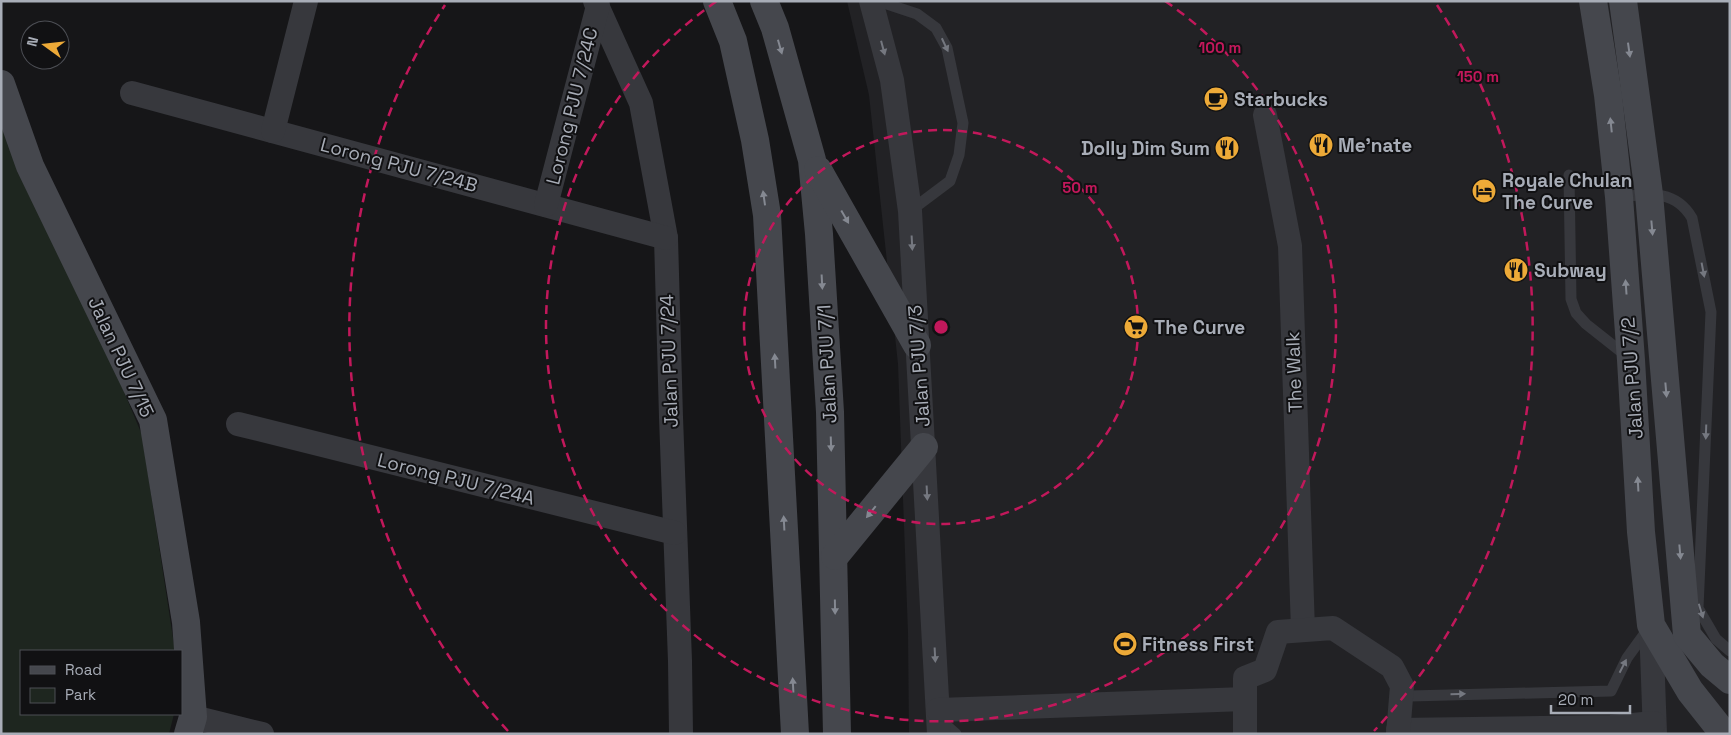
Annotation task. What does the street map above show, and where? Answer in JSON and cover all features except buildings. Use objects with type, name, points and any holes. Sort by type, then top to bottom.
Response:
[{"type":"street","points":[[273,131],[306,1]]},
{"type":"street","points":[[717,1],[733,41],[755,140],[767,215],[795,734]]},
{"type":"street","name":"Jalan PJU 7/1","points":[[764,1],[775,28],[812,160],[819,234],[830,412],[837,734]]},
{"type":"street","name":"Jalan PJU 7/3","points":[[871,1],[892,80],[910,211],[917,345],[943,724]]},
{"type":"street","name":"Jalan PJU 7/2","points":[[1593,1],[1608,95],[1619,196],[1641,532],[1651,625],[1690,691],[1724,734]]},
{"type":"street","name":"Lorong PJU 7/24C","points":[[546,205],[596,4]]},
{"type":"street","name":"Jalan PJU 7/24","points":[[596,4],[641,103],[666,238],[681,734]]},
{"type":"street","name":"Jalan PJU 7/2","points":[[1627,6],[1649,194],[1687,635],[1712,665],[1730,680]]},
{"type":"street","name":"Jalan PJU 7/15","points":[[1,84],[30,166],[153,420],[186,622],[191,725]]},
{"type":"street","name":"Lorong PJU 7/24B","points":[[132,93],[666,238]]},
{"type":"street","name":"The Walk","points":[[1266,115],[1290,246],[1303,630]]},
{"type":"street","points":[[812,160],[917,345]]},
{"type":"street","name":"Lorong PJU 7/24A","points":[[238,424],[675,533]]},
{"type":"street","points":[[834,556],[924,447]]},
{"type":"street","points":[[1245,734],[1245,678],[1265,670],[1278,632],[1333,628],[1392,667],[1402,686],[1398,732],[1611,727],[1655,728],[1651,625]]},
{"type":"street","points":[[943,724],[1245,699]]},
{"type":"street","points":[[191,725],[262,734]]},
{"type":"lane","points":[[878,1],[917,14],[936,28],[947,48],[963,123],[959,155],[950,181],[910,211]]},
{"type":"lane","points":[[1569,175],[1571,299],[1576,313],[1586,324],[1631,360]]},
{"type":"lane","points":[[1619,196],[1649,194],[1671,198],[1685,206],[1692,218],[1711,312],[1698,608],[1716,639],[1730,651]]},
{"type":"lane","points":[[1410,696],[1611,691],[1628,658],[1651,625]]},
{"type":"shaded area","points":[[847,1],[1730,1],[1730,734],[909,734],[908,633],[898,364],[869,95]]},
{"type":"green space","points":[[1,104],[17,171],[92,315],[142,435],[175,650],[20,650],[20,715],[174,715],[169,734],[1,734]]},
{"type":"place","name":"Starbucks","points":[[1216,99]]},
{"type":"place","name":"Me’nate","points":[[1321,145]]},
{"type":"place","name":"Dolly Dim Sum","points":[[1227,148]]},
{"type":"place","name":"Royale Chulan The Curve","points":[[1484,191]]},
{"type":"place","name":"Subway","points":[[1516,270]]},
{"type":"place","name":"The Curve","points":[[1136,327]]},
{"type":"place","name":"Fitness First","points":[[1125,644]]}]
